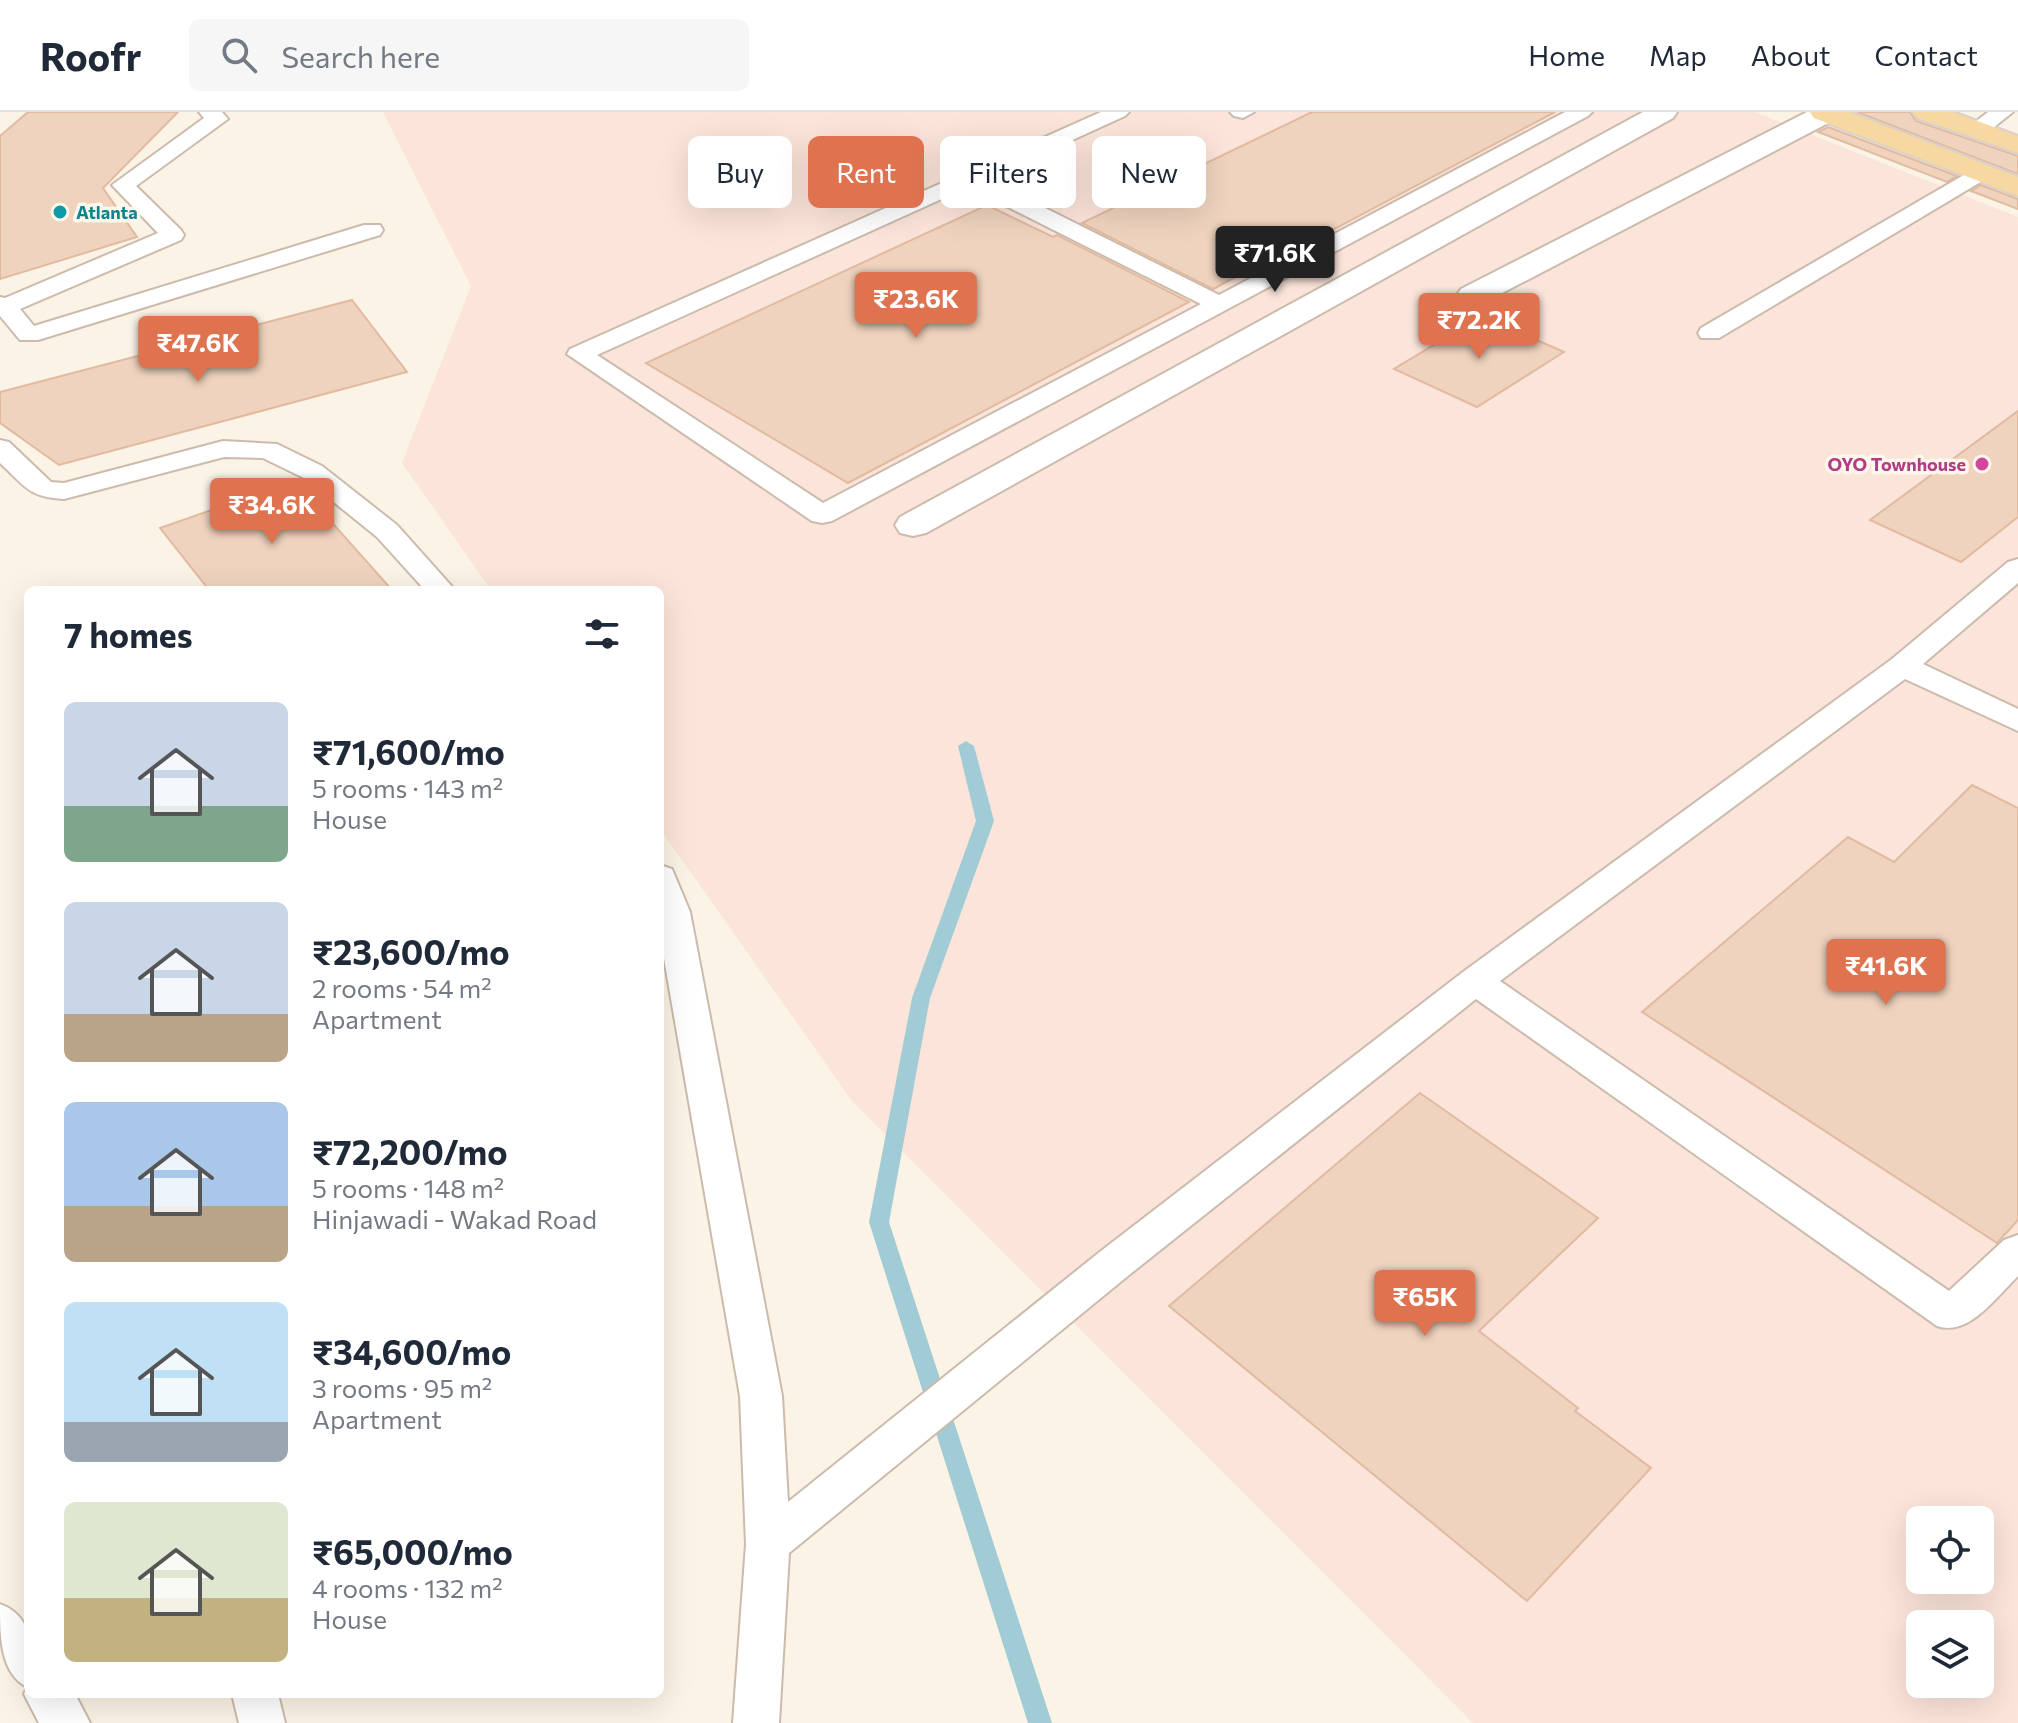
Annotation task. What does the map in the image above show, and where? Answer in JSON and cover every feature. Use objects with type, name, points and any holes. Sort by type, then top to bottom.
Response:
[{"type":"main road","points":[[1825,112],[2018,187]]},
{"type":"main road","points":[[1927,112],[2018,145]]},
{"type":"street","points":[[913,525],[1663,112]]},
{"type":"street","points":[[1472,296],[1825,112]]},
{"type":"lane","points":[[210,112],[217,119],[123,185],[173,235],[2,306],[29,335],[372,230]]},
{"type":"lane","points":[[1066,136],[1118,112]]},
{"type":"lane","points":[[940,194],[579,354],[822,515],[1581,112]]},
{"type":"lane","points":[[1976,130],[2002,112]]},
{"type":"lane","points":[[1710,333],[1981,172]]},
{"type":"lane","points":[[1027,208],[1219,304]]},
{"type":"lane","points":[[0,448],[44,490],[64,491],[223,449],[268,450],[313,472],[387,531],[437,586]]},
{"type":"lane","points":[[768,1544],[1025,1335],[1475,981],[1903,666],[2018,568]]},
{"type":"lane","points":[[1903,666],[2018,721]]},
{"type":"lane","points":[[664,902],[761,1396],[768,1544],[756,1723]]},
{"type":"lane","points":[[1475,981],[1951,1314],[2018,1251]]},
{"type":"lane","points":[[0,1625],[24,1660]]},
{"type":"lane","points":[[50,1698],[67,1723]]},
{"type":"lane","points":[[256,1698],[262,1723]]},
{"type":"shaded area","points":[[383,112],[1755,112],[2018,217],[2018,1723],[1473,1723],[852,1101],[664,835],[664,586],[488,586],[402,463],[471,286]]},
{"type":"building","name":"Atlanta","points":[[28,112],[178,112],[103,188],[137,237],[0,279],[0,136]]},
{"type":"building","points":[[1312,112],[1555,112],[1257,270],[1252,268],[1213,289],[1082,223],[1113,208],[1206,208],[1206,163]]},
{"type":"building","points":[[1857,112],[1910,112],[1916,121],[2018,156],[2018,174]]},
{"type":"building","points":[[1828,127],[1957,176],[1947,182],[1818,132]]},
{"type":"building","points":[[1981,185],[2018,199],[2018,209],[1971,191]]},
{"type":"building","points":[[981,208],[993,208],[1053,237],[1057,235],[1189,302],[848,483],[646,363]]},
{"type":"building","points":[[352,300],[407,372],[59,465],[0,423],[0,392]]},
{"type":"building","points":[[1482,316],[1564,352],[1477,407],[1394,369]]},
{"type":"building","name":"OYO Townhouse","points":[[2018,411],[2018,517],[1961,562],[1870,520]]},
{"type":"building","points":[[295,481],[388,586],[206,586],[160,528]]},
{"type":"building","points":[[1972,785],[2018,808],[2018,1220],[1997,1243],[1642,1012],[1848,837],[1894,862]]},
{"type":"building","points":[[1420,1093],[1598,1218],[1479,1331],[1578,1408],[1575,1411],[1651,1468],[1527,1601],[1169,1306]]},
{"type":"waterway","points":[[966,746],[985,821],[921,998],[879,1222],[1040,1723]]},
{"type":"place","name":"Atlanta","points":[[60,212]]},
{"type":"place","name":"OYO Townhouse","points":[[1982,464]]}]
